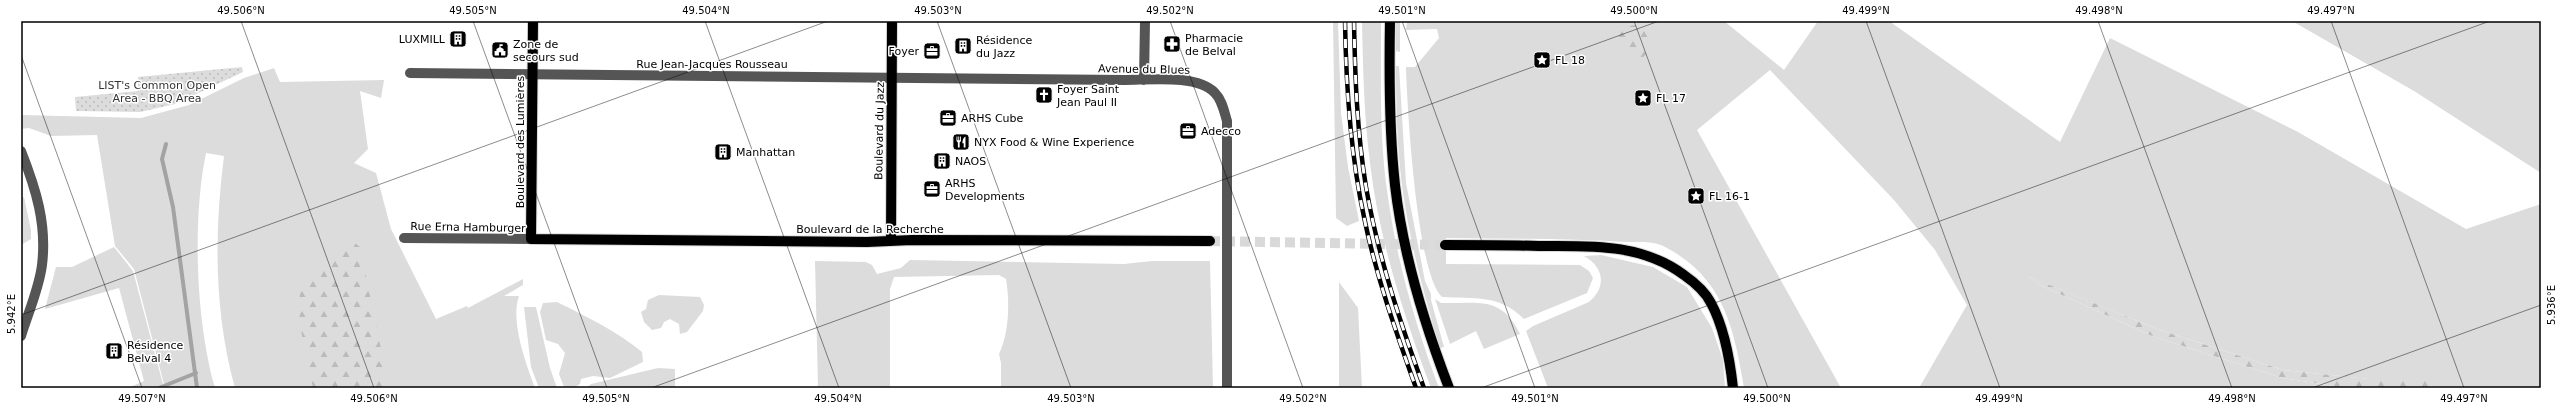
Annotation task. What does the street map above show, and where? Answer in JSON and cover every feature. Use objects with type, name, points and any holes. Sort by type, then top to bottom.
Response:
[{"type":"main road","name":"Boulevard des Lumières","points":[[531,239],[533,21]]},
{"type":"main road","name":"Boulevard du Jazz","points":[[891,241],[892,21]]},
{"type":"main road","points":[[1390,21],[1390,109],[1395,186],[1407,252],[1434,350],[1449,388]]},
{"type":"main road","name":"Boulevard de la Recherche","points":[[531,239],[1210,241]]},
{"type":"main road","points":[[1445,245],[1604,246],[1642,253],[1668,263],[1693,282],[1711,303],[1722,331],[1730,364],[1733,388]]},
{"type":"street","points":[[1144,80],[1145,21]]},
{"type":"street","name":"Rue Jean-Jacques Rousseau","points":[[410,73],[891,77]]},
{"type":"street","name":"Avenue du Blues","points":[[891,77],[1190,81],[1204,84],[1215,93],[1226,115],[1227,388]]},
{"type":"street","points":[[21,151],[36,192],[44,229],[42,266],[21,336]]},
{"type":"street","name":"Rue Erna Hamburger","points":[[404,238],[531,239]]},
{"type":"green space","points":[[1333,21],[1338,21],[1341,113],[1348,167],[1359,221],[1347,226],[1336,218]]},
{"type":"green space","points":[[1362,21],[1381,21],[1383,153],[1392,221],[1408,294],[1439,388],[1431,388],[1421,361],[1402,305],[1386,249],[1380,221],[1374,192],[1366,128]]},
{"type":"green space","points":[[1396,21],[1400,21],[1400,52],[1396,51]]},
{"type":"green space","points":[[1407,21],[1724,21],[1784,70],[1818,21],[1889,21],[2060,142],[2110,38],[2298,132],[2466,229],[2541,204],[2541,388],[2432,388],[2429,379],[2369,379],[2283,370],[2157,329],[2027,276],[2042,286],[2152,336],[2282,378],[2347,388],[1919,388],[1967,305],[1935,250],[1894,200],[1770,70],[1697,130],[1841,388],[1744,388],[1736,344],[1730,324],[1712,287],[1699,271],[1682,257],[1661,245],[1653,243],[1580,240],[1446,238],[1446,264],[1580,265],[1589,271],[1593,278],[1587,293],[1524,319],[1505,305],[1486,299],[1442,297],[1433,282],[1426,257],[1420,225],[1411,152],[1406,67],[1415,67],[1439,38],[1437,29],[1406,30]]},
{"type":"green space","points":[[2292,21],[2541,21],[2541,173],[2414,91]]},
{"type":"green space","points":[[1639,24],[1651,33],[1650,51],[1642,58],[1628,57],[1616,41],[1622,28]]},
{"type":"green space","points":[[1396,66],[1399,66],[1406,183],[1425,281],[1431,294],[1431,300],[1444,347],[1440,348],[1428,308],[1405,206],[1398,141]]},
{"type":"green space","name":"LIST's Common Open Area - BBQ Area","points":[[242,67],[243,72],[175,104],[140,112],[76,111],[75,97],[138,91],[138,77]]},
{"type":"green space","points":[[274,68],[280,82],[384,80],[381,98],[360,91],[368,149],[354,163],[376,173],[391,229],[436,319],[467,306],[468,308],[523,279],[523,285],[504,296],[519,296],[516,318],[520,342],[535,388],[235,388],[223,331],[218,273],[219,214],[224,156],[206,153],[199,209],[198,271],[204,333],[215,388],[165,388],[134,269],[115,246],[97,135],[51,136],[29,128],[21,129],[21,115],[141,118],[189,105],[244,78]]},
{"type":"green space","points":[[24,197],[31,230],[31,239],[21,245],[21,198]]},
{"type":"green space","points":[[351,240],[360,247],[389,388],[313,388],[301,328],[299,303],[300,291],[307,278],[321,262],[338,248]]},
{"type":"green space","points":[[114,247],[133,271],[164,388],[128,388],[144,381],[119,288],[45,309],[56,267],[72,267]]},
{"type":"green space","points":[[1601,255],[1653,267],[1687,287],[1712,328],[1723,360],[1725,388],[1548,388],[1526,331],[1533,326],[1589,302],[1595,296],[1601,284],[1601,278],[1596,266],[1584,256]]},
{"type":"green space","points":[[910,260],[1124,264],[1152,261],[1210,261],[1213,388],[1001,388],[1001,363],[999,354],[1007,328],[1008,298],[1006,279],[999,275],[894,277],[890,289],[890,388],[818,388],[815,261],[866,262],[872,265],[877,274],[901,268]]},
{"type":"green space","points":[[2025,275],[2157,329],[2283,370],[2369,379],[2430,379],[2432,388],[2347,388],[2282,378],[2152,336],[2042,286]]},
{"type":"green space","points":[[1339,282],[1358,308],[1362,388],[1339,388]]},
{"type":"green space","points":[[659,295],[700,297],[704,305],[703,311],[687,332],[680,334],[679,324],[670,319],[664,322],[661,328],[652,330],[644,322],[641,312],[646,309],[648,300]]},
{"type":"green space","points":[[1435,299],[1441,303],[1478,303],[1497,307],[1513,322],[1520,334],[1484,349],[1476,331],[1450,344]]},
{"type":"green space","points":[[557,302],[622,337],[642,352],[643,362],[610,378],[593,376],[581,379],[580,384],[575,387],[564,387],[559,374],[565,353],[558,344],[546,340],[540,312],[543,303]]},
{"type":"green space","points":[[524,307],[536,307],[550,368],[557,388],[539,388],[531,367]]},
{"type":"green space","points":[[658,368],[675,369],[675,388],[586,388],[591,384]]},
{"type":"waterway","points":[[166,144],[162,159],[173,207],[197,388]]},
{"type":"waterway","points":[[159,388],[196,373]]},
{"type":"tunnel","points":[[1210,241],[1445,245]]},
{"type":"railway","points":[[1345,21],[1346,70],[1352,144],[1359,193],[1380,282],[1416,388]]},
{"type":"railway","points":[[1354,21],[1360,146],[1366,187],[1390,289],[1424,388]]},
{"type":"place","name":"LUXMILL","points":[[458,39]]},
{"type":"place","name":"Pharmacie de Belval","points":[[1172,44]]},
{"type":"place","name":"Résidence du Jazz","points":[[963,46]]},
{"type":"place","name":"Zone de secours sud","points":[[500,50]]},
{"type":"place","name":"Foyer","points":[[932,51]]},
{"type":"place","name":"FL 18","points":[[1542,60]]},
{"type":"place","name":"Foyer Saint Jean Paul II","points":[[1044,95]]},
{"type":"place","name":"FL 17","points":[[1643,98]]},
{"type":"place","name":"ARHS Cube","points":[[948,118]]},
{"type":"place","name":"Adecco","points":[[1188,131]]},
{"type":"place","name":"NYX Food & Wine Experience","points":[[961,142]]},
{"type":"place","name":"Manhattan","points":[[723,152]]},
{"type":"place","name":"NAOS","points":[[942,161]]},
{"type":"place","name":"ARHS Developments","points":[[932,189]]},
{"type":"place","name":"FL 16-1","points":[[1696,196]]},
{"type":"place","name":"Résidence Belval 4","points":[[114,351]]}]
